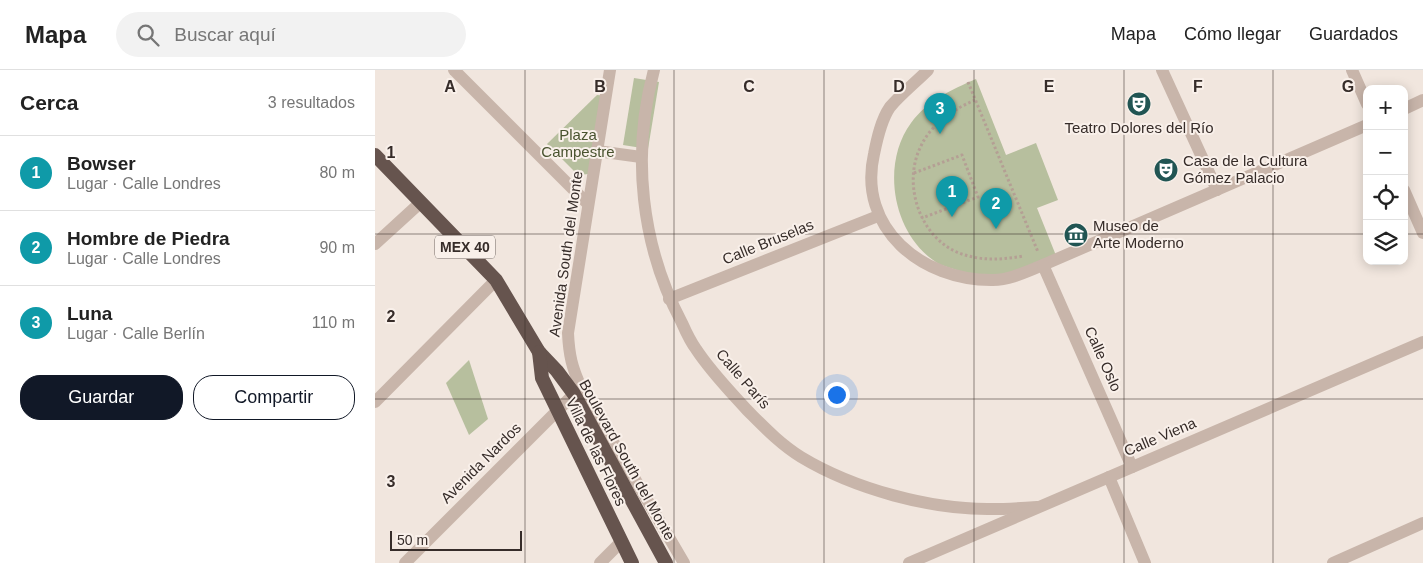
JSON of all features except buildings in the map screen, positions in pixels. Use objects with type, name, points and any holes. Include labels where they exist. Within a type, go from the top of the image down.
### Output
[{"type":"highway","name":"MEX 40","points":[[375,154],[420,203],[486,267],[496,280],[539,352]]},
{"type":"highway","name":"Boulevard South del Monte","points":[[539,352],[578,391],[666,563]]},
{"type":"highway","name":"Villa de las Flores","points":[[539,352],[542,378],[632,563]]},
{"type":"street","points":[[454,70],[589,204]]},
{"type":"street","name":"Avenida South del Monte","points":[[610,70],[568,333],[572,367],[578,391],[684,563]]},
{"type":"street","name":"Calle París","points":[[654,70],[649,90],[641,157],[644,201],[655,258],[669,299],[695,348],[725,387],[770,434],[800,456],[830,472],[873,489],[910,500],[990,510],[1037,507]]},
{"type":"street","points":[[928,70],[889,108],[879,132],[872,164],[872,194],[878,216],[898,244],[922,262],[948,274],[968,278],[994,280],[1018,275],[1043,262],[1363,127]]},
{"type":"street","points":[[1162,70],[1217,190]]},
{"type":"street","points":[[1352,70],[1363,95]]},
{"type":"street","points":[[1408,107],[1423,100]]},
{"type":"street","points":[[597,151],[641,157]]},
{"type":"street","points":[[1408,199],[1423,233]]},
{"type":"street","points":[[375,244],[420,203]]},
{"type":"street","name":"Calle Bruselas","points":[[669,299],[878,216]]},
{"type":"street","name":"Calle Oslo","points":[[1043,262],[1132,467]]},
{"type":"street","points":[[375,402],[496,280]]},
{"type":"street","name":"Calle Viena","points":[[909,563],[1423,342]]},
{"type":"street","name":"Avenida Nardos","points":[[405,563],[578,391]]},
{"type":"street","points":[[1109,477],[1145,563]]},
{"type":"street","points":[[1333,563],[1423,523]]},
{"type":"street","points":[[600,563],[621,542]]},
{"type":"path","points":[[968,82],[1043,262]]},
{"type":"path","points":[[975,100],[945,118],[921,144],[916,157],[914,193],[922,218],[944,244],[957,252],[969,256],[984,259],[1010,258],[1038,251]]},
{"type":"path","points":[[914,173],[962,155],[978,197],[922,218]]},
{"type":"green space","points":[[634,78],[659,82],[648,149],[623,145]]},
{"type":"green space","points":[[976,79],[1006,155],[1036,143],[1058,200],[1037,208],[1059,263],[1002,280],[986,278],[939,264],[923,252],[911,236],[902,219],[896,199],[894,179],[896,159],[901,140],[911,123],[932,102]]},
{"type":"green space","name":"Plaza Campestre","points":[[597,95],[608,96],[589,174],[578,175],[547,144]]},
{"type":"green space","points":[[469,360],[488,419],[469,435],[446,383]]},
{"type":"place","name":"Teatro Dolores del Río","points":[[1139,104]]},
{"type":"place","name":"Luna","points":[[940,134]]},
{"type":"place","name":"Casa de la Cultura Gómez Palacio","points":[[1166,170]]},
{"type":"place","name":"Bowser","points":[[952,217]]},
{"type":"place","name":"Hombre de Piedra","points":[[996,229]]},
{"type":"place","name":"Museo de Arte Moderno","points":[[1076,235]]}]
